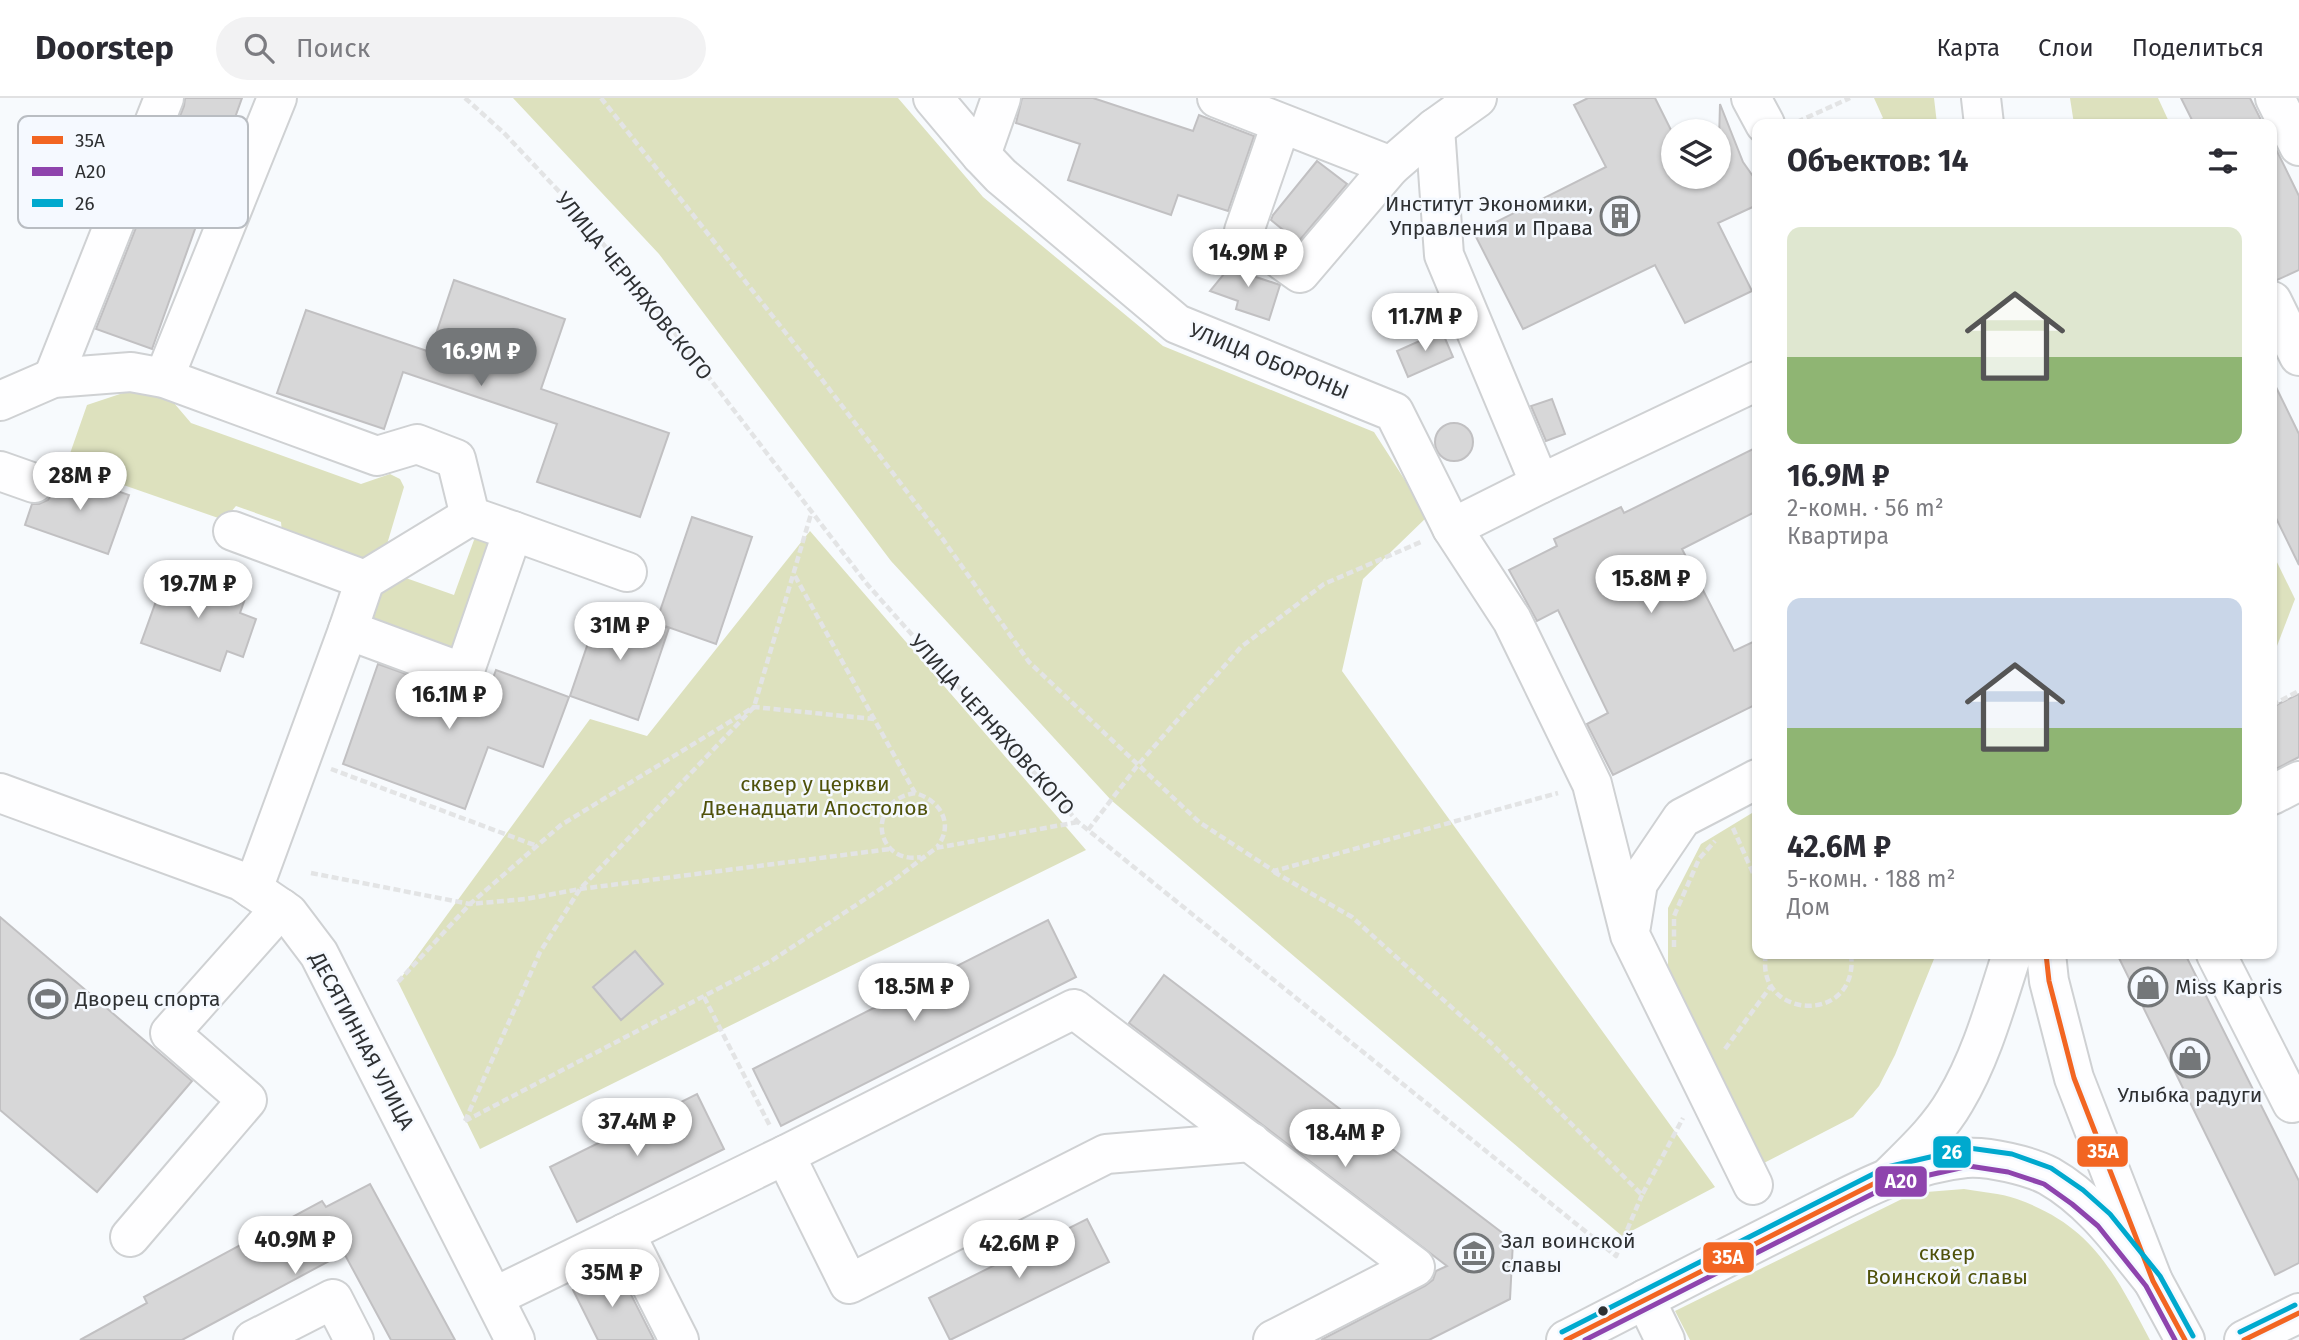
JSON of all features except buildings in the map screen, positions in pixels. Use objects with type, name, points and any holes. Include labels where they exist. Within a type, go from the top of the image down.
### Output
[{"type":"street","points":[[157,116],[164,98]]},
{"type":"street","points":[[248,170],[277,98]]},
{"type":"street","name":"УЛИЦА ОБОРОНЫ","points":[[933,98],[1001,176],[1177,324],[1394,412],[1452,528],[1512,620],[1592,784],[1630,935],[1711,1068],[1753,1185]]},
{"type":"street","points":[[981,155],[1001,98]]},
{"type":"street","points":[[1217,98],[1391,166]]},
{"type":"street","points":[[1281,124],[1258,242],[1300,273],[1391,166],[1435,128],[1478,98]]},
{"type":"street","points":[[1751,98],[1762,119]]},
{"type":"street","points":[[1981,98],[1983,119]]},
{"type":"street","points":[[2275,98],[2299,146]]},
{"type":"street","points":[[1435,128],[1444,254],[1539,484]]},
{"type":"street","points":[[52,378],[112,228]]},
{"type":"street","points":[[164,378],[225,228]]},
{"type":"street","points":[[2277,296],[2299,284]]},
{"type":"street","points":[[2277,310],[2299,356]]},
{"type":"street","points":[[0,401],[52,378],[131,372],[164,378],[377,456],[416,444],[456,459],[470,516]]},
{"type":"street","points":[[1452,528],[1752,383]]},
{"type":"street","points":[[470,516],[627,572]]},
{"type":"street","points":[[130,1237],[247,1100],[170,1033],[267,898],[301,758],[365,580],[470,516]]},
{"type":"street","points":[[233,531],[365,580]]},
{"type":"street","points":[[348,630],[464,673],[513,531]]},
{"type":"street","points":[[2277,792],[2299,781]]},
{"type":"street","points":[[1630,935],[1637,883],[1682,818],[1752,782]]},
{"type":"street","name":"ДЕСЯТИННАЯ УЛИЦА","points":[[0,793],[241,881],[288,913],[319,954],[515,1340]]},
{"type":"street","points":[[1891,1175],[1925,1140],[1955,1101],[1985,1035],[2010,959]]},
{"type":"street","points":[[2047,959],[2049,981],[2074,1078],[2153,1281],[2185,1340]]},
{"type":"street","points":[[2219,959],[2291,1103],[2299,1101]]},
{"type":"street","points":[[494,1297],[785,1155],[1074,1009],[1415,1267],[1273,1340]]},
{"type":"street","points":[[785,1155],[849,1284],[1106,1154],[1251,1142]]},
{"type":"street","points":[[1566,1340],[1891,1175],[1969,1157],[2010,1163],[2048,1176],[2104,1220],[2153,1281]]},
{"type":"street","points":[[625,1233],[679,1340]]},
{"type":"street","points":[[253,1340],[333,1299],[354,1340]]},
{"type":"street","points":[[1644,1299],[1665,1340]]},
{"type":"street","points":[[2244,1340],[2299,1312]]},
{"type":"path","name":"УЛИЦА ЧЕРНЯХОВСКОГО","points":[[466,98],[505,133],[569,202],[661,315],[867,584],[1078,822],[1616,1256],[1642,1195]]},
{"type":"path","points":[[601,98],[817,372],[942,538],[1029,662],[1199,822],[1352,917],[1490,1043],[1642,1195],[1711,1068],[1771,986]]},
{"type":"path","points":[[1803,119],[1850,98]]},
{"type":"path","points":[[811,513],[754,707],[580,889],[540,952],[465,1121],[781,955],[936,848],[1078,822]]},
{"type":"path","points":[[1088,830],[1138,765],[1241,647],[1324,584],[1452,528]]},
{"type":"path","points":[[794,575],[915,793]]},
{"type":"path","points":[[2277,702],[2299,691]]},
{"type":"path","points":[[398,982],[470,904],[561,825],[754,707],[874,719]]},
{"type":"path","points":[[301,758],[537,846]]},
{"type":"path","points":[[1274,871],[1592,784]]},
{"type":"path","points":[[311,873],[470,904],[526,899],[580,889],[890,849],[908,858],[918,858],[928,855],[942,840],[945,830],[942,810],[935,802],[915,793],[904,795],[886,808],[881,829],[890,849]]},
{"type":"path","points":[[1674,950],[1674,916],[1699,859],[1731,823],[1752,871]]},
{"type":"path","points":[[1766,959],[1766,972],[1771,986],[1792,1004],[1805,1007],[1819,1006],[1842,991],[1850,979],[1851,959]]},
{"type":"path","points":[[704,997],[785,1155]]},
{"type":"green space","points":[[513,98],[898,98],[983,197],[1163,346],[1374,432],[1428,516],[1363,579],[1342,671],[1715,1187],[1622,1236],[1111,800],[891,561],[659,254]]},
{"type":"green space","points":[[1874,98],[1934,98],[1936,119],[1881,119],[1883,118]]},
{"type":"green space","points":[[2070,98],[2158,98],[2168,119],[2073,119]]},
{"type":"green space","points":[[141,387],[168,396],[191,423],[361,484],[390,474],[400,479],[404,487],[385,551],[348,567],[283,543],[281,522],[236,506],[224,520],[66,465],[87,405]]},
{"type":"green space","name":"сквер у церкви Двенадцати Апостолов","points":[[810,531],[1086,850],[480,1149],[398,982],[590,719],[647,736]]},
{"type":"green space","points":[[483,534],[493,537],[454,652],[371,625],[379,587],[403,577],[454,595],[474,540]]},
{"type":"green space","points":[[2277,562],[2295,599],[2277,646]]},
{"type":"green space","points":[[1752,813],[1752,959],[1934,959],[1895,1055],[1879,1086],[1853,1117],[1758,1166],[1668,980],[1668,908],[1701,844]]},
{"type":"green space","name":"сквер Воинской славы","points":[[1964,1189],[2017,1199],[2065,1223],[2099,1255],[2113,1274],[2150,1340],[1690,1340],[1675,1311],[1914,1193]]},
{"type":"transit line","name":"35А","points":[[2047,959],[2049,981],[2074,1078],[2153,1281],[2185,1340]]},
{"type":"transit line","name":"26","points":[[1562,1332],[1887,1167],[1969,1148],[2012,1154],[2051,1168],[2083,1190],[2110,1214],[2160,1276],[2193,1336]]},
{"type":"transit line","name":"А20","points":[[1585,1340],[1894,1183],[1969,1166],[2008,1172],[2044,1184],[2072,1204],[2098,1226],[2146,1286],[2175,1340]]},
{"type":"transit line","name":"35А","points":[[1566,1340],[1891,1175]]},
{"type":"transit line","name":"26","points":[[2240,1332],[2295,1305]]},
{"type":"transit line","name":"35А","points":[[2244,1340],[2299,1313]]},
{"type":"place","name":"Институт Экономики, Управления и Права","points":[[1620,216]]},
{"type":"place","name":"Miss Kapris","points":[[2148,987]]},
{"type":"place","name":"Дворец спорта","points":[[48,999]]},
{"type":"place","name":"Улыбка радуги","points":[[2190,1058]]},
{"type":"place","name":"Зал воинской славы","points":[[1474,1253]]}]
